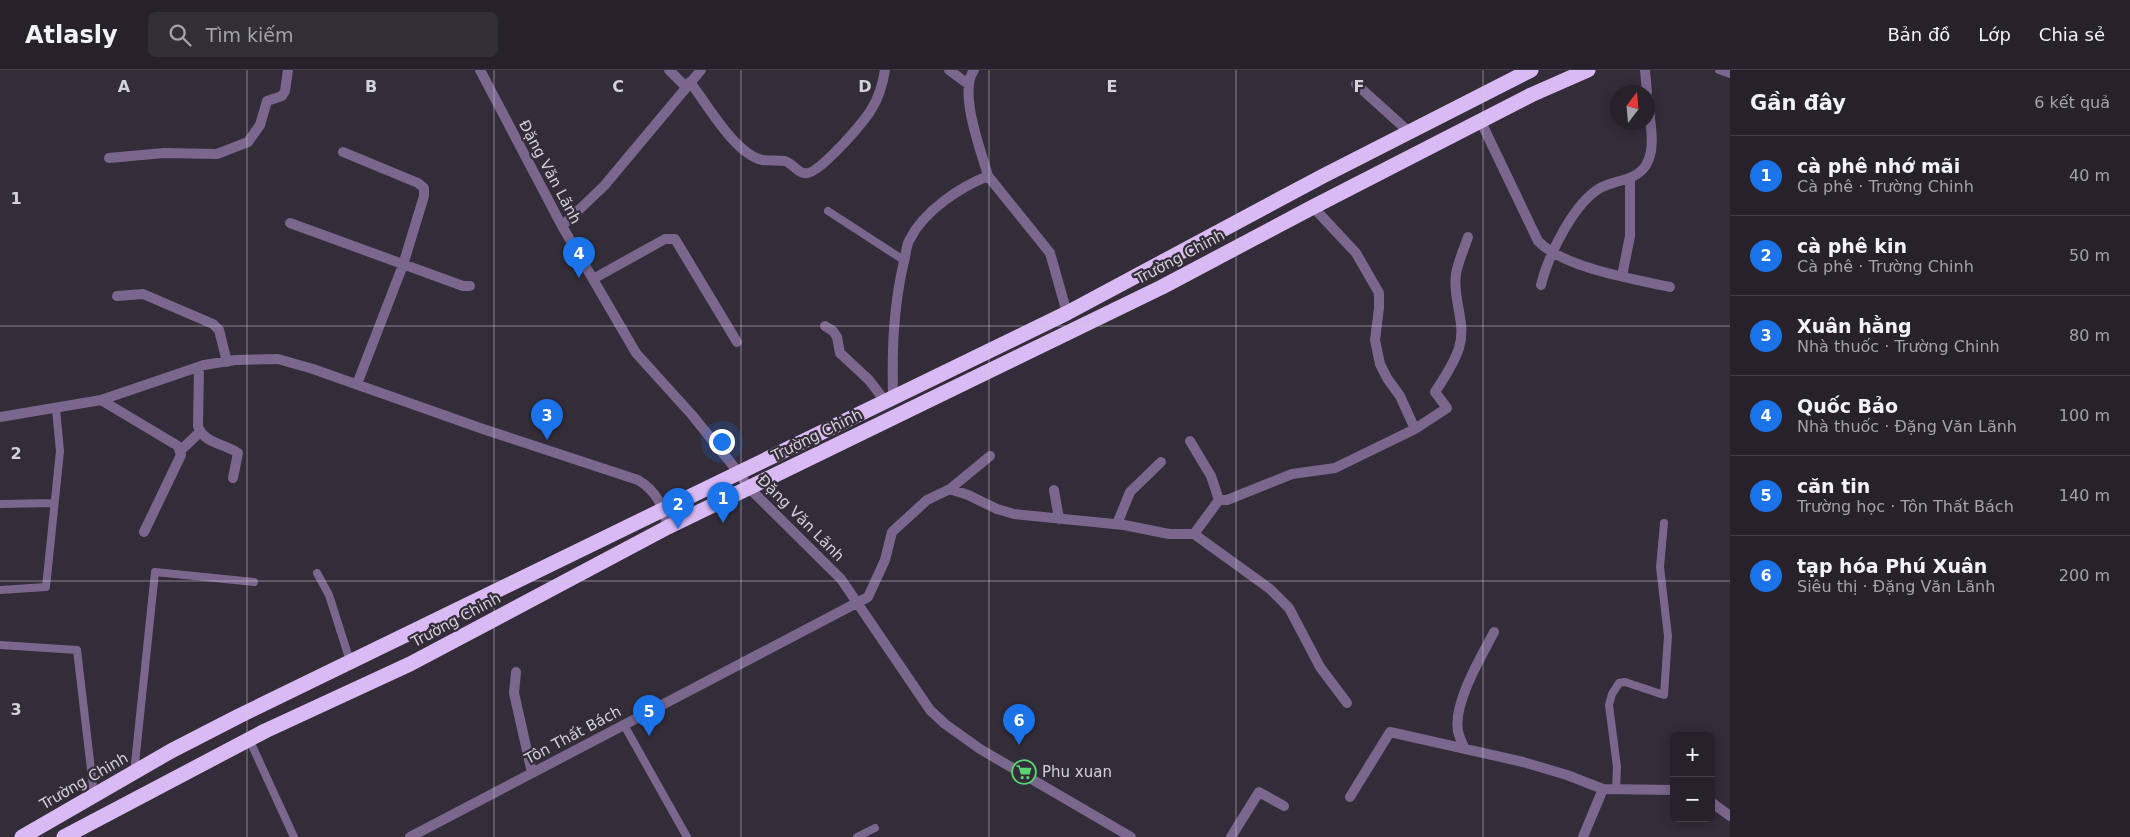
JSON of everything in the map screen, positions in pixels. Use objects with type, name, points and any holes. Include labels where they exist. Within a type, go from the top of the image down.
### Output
[{"type":"highway","name":"Trường Chinh","points":[[22,837],[239,716],[1067,313],[1408,131],[1531,70]]},
{"type":"highway","name":"Trường Chinh","points":[[64,837],[249,739],[410,664],[668,527],[1162,287],[1312,207],[1531,95],[1588,70]]},
{"type":"street","points":[[109,158],[164,153],[217,154],[248,142],[260,125],[267,101],[282,96],[285,91],[288,70]]},
{"type":"street","name":"Đặng Văn Lãnh","points":[[480,70],[562,226],[636,353],[692,415],[748,487],[841,579],[914,688],[945,724],[980,749],[1131,837]]},
{"type":"street","points":[[669,70],[688,84],[741,149],[762,160],[786,161],[803,174],[809,173],[836,151],[861,124],[877,102],[882,90],[885,70]]},
{"type":"street","points":[[562,226],[604,186],[701,70]]},
{"type":"street","points":[[949,70],[968,84]]},
{"type":"street","points":[[974,70],[969,76],[968,106],[988,176],[1050,253],[1067,313]]},
{"type":"street","points":[[1645,70],[1646,85]]},
{"type":"street","points":[[1356,84],[1408,131]]},
{"type":"street","points":[[1481,122],[1538,241],[1565,259],[1670,288]]},
{"type":"street","points":[[1541,285],[1570,219],[1599,189],[1630,179],[1642,170],[1651,153],[1650,130]]},
{"type":"street","points":[[343,152],[418,183],[424,188],[424,196],[403,266],[357,384]]},
{"type":"street","points":[[889,399],[891,339],[895,306],[909,240],[930,214],[968,184],[988,176]]},
{"type":"street","points":[[1622,276],[1630,236],[1630,179]]},
{"type":"street","points":[[1312,207],[1356,253],[1379,293],[1375,340],[1380,364],[1400,396],[1415,429]]},
{"type":"street","points":[[290,223],[403,266],[470,286]]},
{"type":"street","points":[[1219,500],[1227,500],[1292,474],[1335,468],[1415,429],[1447,408],[1435,392],[1451,367],[1460,346],[1462,316],[1456,297],[1456,274],[1468,237]]},
{"type":"street","points":[[593,279],[665,238],[676,239],[737,342]]},
{"type":"street","points":[[118,296],[143,294],[213,324],[219,330],[227,362]]},
{"type":"street","points":[[825,326],[834,331],[840,353],[889,399]]},
{"type":"street","points":[[0,417],[101,400],[199,367],[266,358],[357,384],[483,429],[638,480],[654,492],[664,509],[668,527]]},
{"type":"street","points":[[199,367],[198,426],[200,432],[207,439],[238,453],[238,461],[233,478]]},
{"type":"street","points":[[101,400],[178,446],[181,450]]},
{"type":"street","points":[[144,532],[181,455],[181,450],[200,432]]},
{"type":"street","points":[[1190,441],[1211,476],[1219,500]]},
{"type":"street","name":"Tôn Thất Bách","points":[[410,837],[868,597],[884,560],[892,532],[927,500],[950,489],[990,456]]},
{"type":"street","points":[[1117,524],[1130,492],[1161,462]]},
{"type":"street","points":[[950,489],[968,495],[997,509],[1035,518],[1117,524],[1169,534],[1194,534],[1270,590],[1289,608],[1320,667],[1347,703]]},
{"type":"street","points":[[1054,490],[1059,519]]},
{"type":"street","points":[[1194,534],[1219,500]]},
{"type":"street","points":[[1464,749],[1457,730],[1462,703],[1469,683],[1494,632]]},
{"type":"street","points":[[516,672],[514,693],[532,773]]},
{"type":"street","points":[[1350,797],[1390,732],[1523,762],[1567,775],[1603,789],[1670,790]]},
{"type":"street","points":[[1583,837],[1603,789]]},
{"type":"street","points":[[1231,837],[1259,792],[1284,806]]},
{"type":"street","points":[[1715,805],[1730,816]]},
{"type":"lane","points":[[1719,70],[1730,74]]},
{"type":"lane","points":[[828,211],[904,261]]},
{"type":"lane","points":[[0,590],[46,587],[53,503],[60,451],[56,409]]},
{"type":"lane","points":[[0,504],[53,503]]},
{"type":"lane","points":[[1616,789],[1617,766],[1609,705],[1612,694],[1619,683],[1625,682],[1664,695],[1668,636],[1660,567],[1664,523]]},
{"type":"lane","points":[[134,773],[155,572],[254,582]]},
{"type":"lane","points":[[318,572],[329,595],[350,661]]},
{"type":"lane","points":[[0,645],[77,650],[94,796]]},
{"type":"lane","points":[[624,725],[687,837]]},
{"type":"lane","points":[[249,739],[294,837]]},
{"type":"lane","points":[[857,837],[875,828]]},
{"type":"place","name":"Quốc Bảo","points":[[579,278]]},
{"type":"place","name":"Xuân hằng","points":[[547,440]]},
{"type":"place","name":"cà phê nhớ mãi","points":[[723,523]]},
{"type":"place","name":"cà phê kin","points":[[678,529]]},
{"type":"place","name":"căn tin","points":[[649,736]]},
{"type":"place","name":"tạp hóa Phú Xuân","points":[[1019,745]]},
{"type":"place","name":"Phu xuan","points":[[1024,772]]}]
